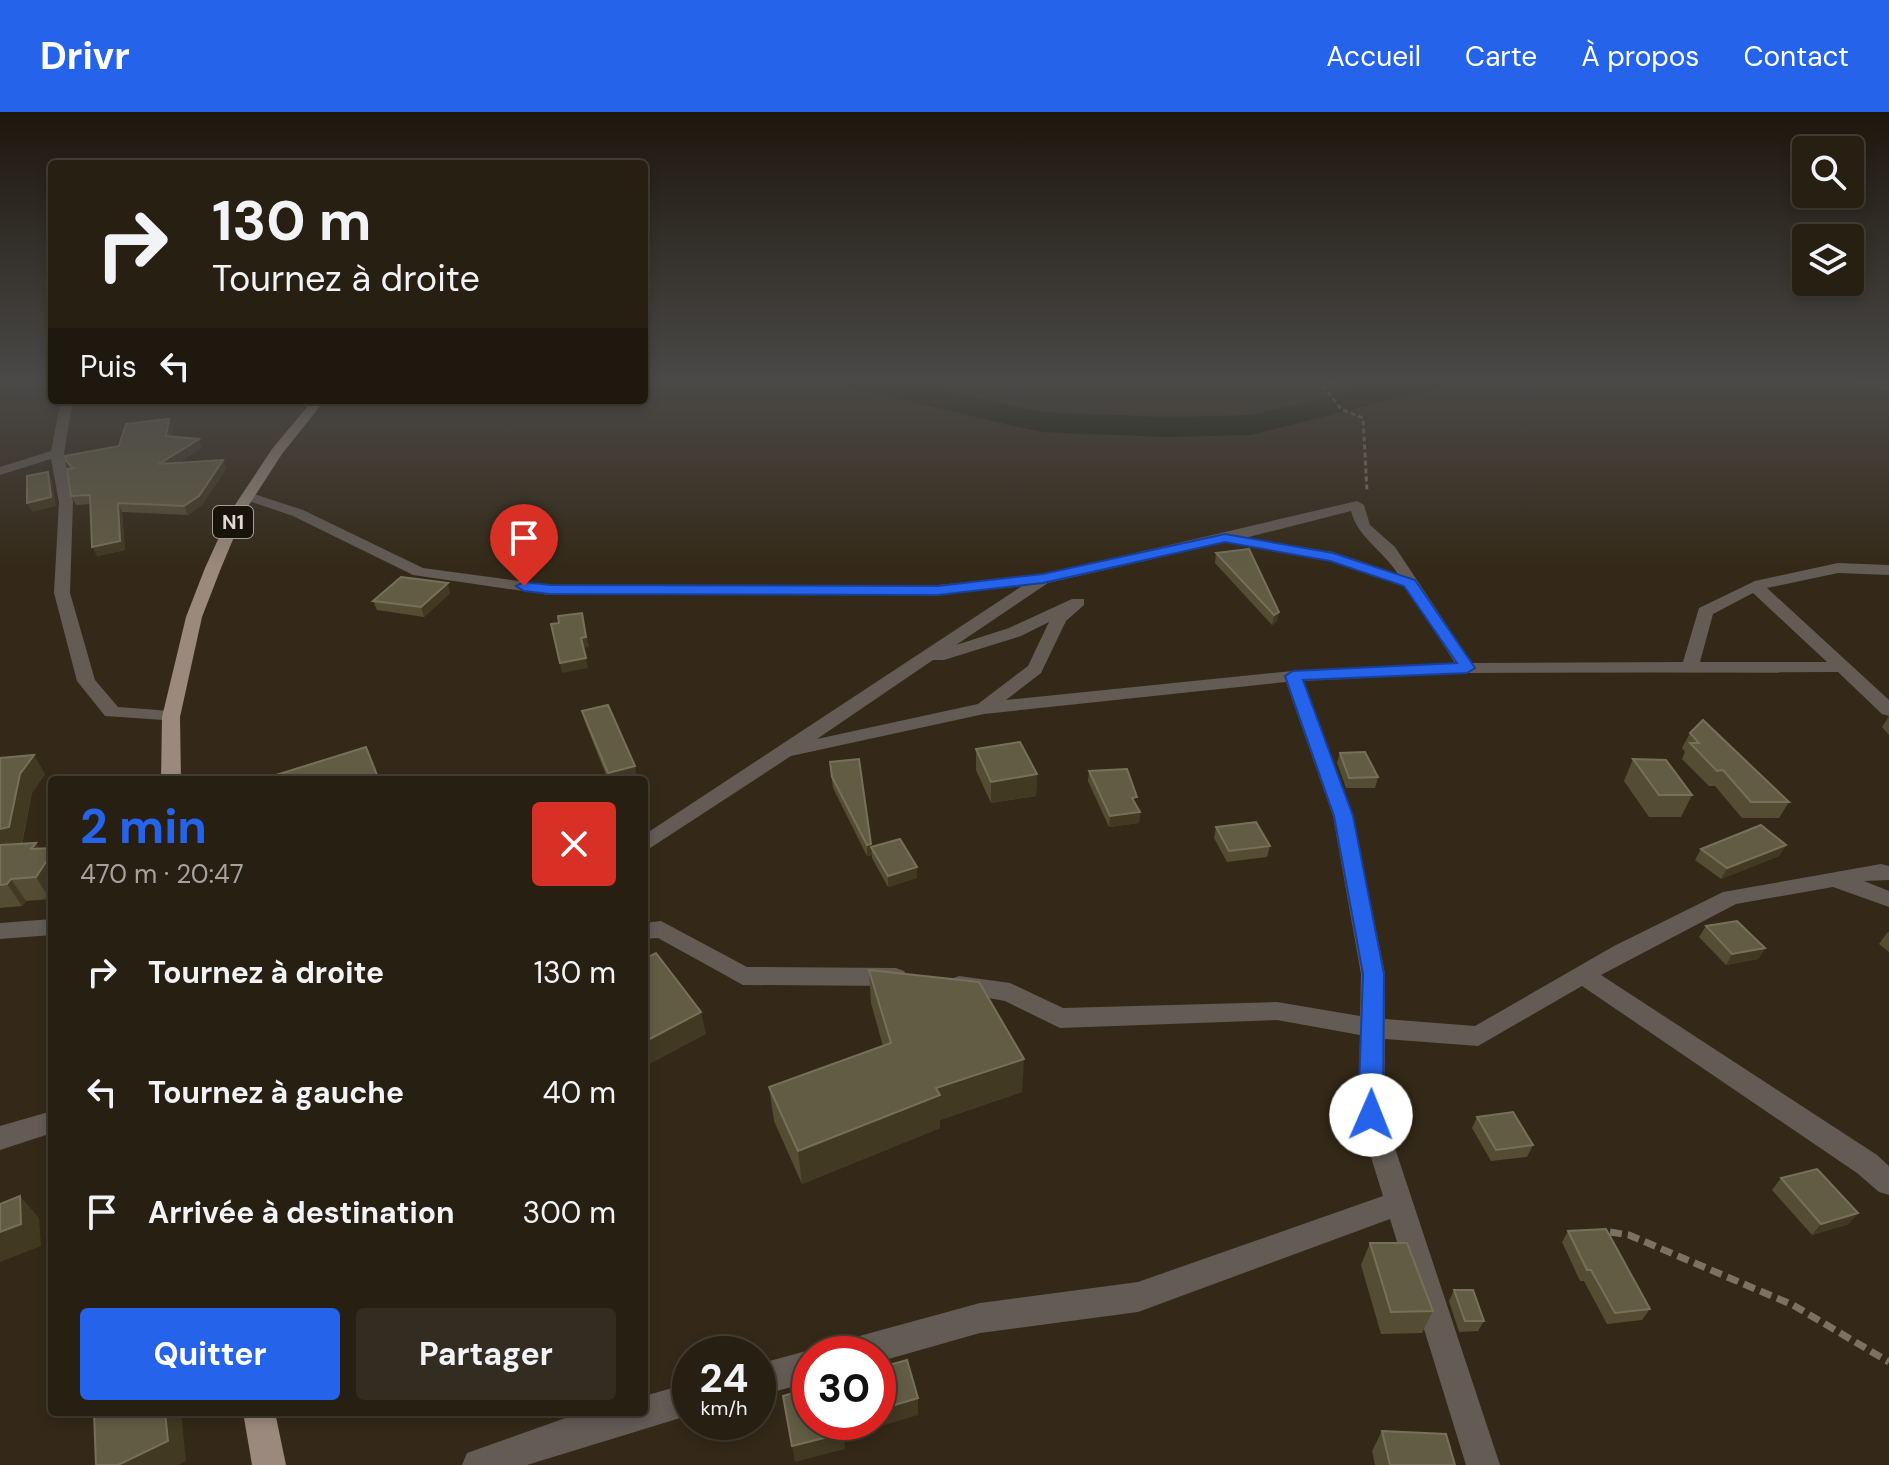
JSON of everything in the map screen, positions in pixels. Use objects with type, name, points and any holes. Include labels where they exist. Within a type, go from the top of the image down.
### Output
[{"type":"main road","name":"N1","points":[[171,776],[171,717],[194,617],[238,511],[285,442]]},
{"type":"main road","points":[[260,1416],[269,1465]]},
{"type":"street","points":[[59,442],[57,453],[66,502],[62,593],[86,681],[112,712],[171,717]]},
{"type":"street","points":[[0,471],[57,453]]},
{"type":"street","points":[[248,496],[298,513],[419,572],[550,590],[938,590],[1043,579],[1357,505],[1363,527],[1390,550],[1467,668]]},
{"type":"street","points":[[1225,538],[1333,557],[1410,583]]},
{"type":"street","points":[[1690,667],[1705,611],[1755,586],[1838,568],[1889,570]]},
{"type":"street","points":[[648,842],[1043,579]]},
{"type":"street","points":[[1755,586],[1889,710]]},
{"type":"street","points":[[914,663],[1015,632],[1078,602],[1059,619],[1035,669],[984,708]]},
{"type":"street","points":[[782,752],[984,708],[1293,676],[1467,668],[1845,667]]},
{"type":"street","points":[[1293,676],[1343,816],[1373,974],[1371,1115],[1483,1465]]},
{"type":"street","points":[[648,931],[661,929],[743,976],[887,976],[1010,992],[1060,1018],[1277,1011],[1372,1028],[1478,1036],[1583,975],[1731,897],[1886,871]]},
{"type":"street","points":[[1834,879],[1889,899]]},
{"type":"street","points":[[0,931],[48,927]]},
{"type":"street","points":[[1583,975],[1867,1164],[1889,1183]]},
{"type":"street","points":[[0,1138],[48,1123]]},
{"type":"street","points":[[896,1342],[980,1318],[1138,1297],[1399,1203]]},
{"type":"street","points":[[648,1411],[672,1404]]},
{"type":"street","points":[[479,1465],[630,1416]]},
{"type":"path","points":[[1357,505],[1369,488],[1365,442]]},
{"type":"path","points":[[1610,1232],[1629,1235],[1793,1305],[1889,1362]]},
{"type":"building","points":[[120,442],[194,442],[159,464],[223,460],[199,496],[184,506],[118,503],[120,541],[92,547],[90,495],[71,496],[67,469],[74,468],[65,456],[119,446]]},
{"type":"building","points":[[48,472],[51,497],[27,503],[27,476]]},
{"type":"building","points":[[1249,549],[1279,612],[1274,615],[1216,553]]},
{"type":"building","points":[[401,577],[448,583],[421,607],[373,601]]},
{"type":"building","points":[[582,613],[586,637],[581,638],[586,658],[560,663],[551,624],[559,623],[558,616]]},
{"type":"building","points":[[608,705],[635,766],[608,773],[582,711]]},
{"type":"building","points":[[1703,720],[1789,802],[1751,802],[1723,770],[1717,771],[1690,743],[1699,743],[1690,733]]},
{"type":"building","points":[[1020,742],[1037,774],[991,782],[976,749]]},
{"type":"building","points":[[366,747],[377,776],[273,776]]},
{"type":"building","points":[[1365,752],[1378,777],[1349,778],[1340,753]]},
{"type":"building","points":[[34,755],[20,774],[9,827],[0,829],[0,758]]},
{"type":"building","points":[[859,759],[871,844],[867,845],[832,777],[830,762]]},
{"type":"building","points":[[1633,759],[1666,760],[1692,795],[1659,795]]},
{"type":"building","points":[[1127,769],[1137,797],[1132,798],[1140,812],[1110,816],[1089,771]]},
{"type":"building","points":[[1256,822],[1270,846],[1229,851],[1216,827]]},
{"type":"building","points":[[1761,825],[1786,845],[1727,868],[1701,849]]},
{"type":"building","points":[[900,839],[917,867],[888,876],[871,847]]},
{"type":"building","points":[[36,843],[31,849],[48,848],[48,859],[36,877],[11,879],[7,884],[0,885],[0,845]]},
{"type":"building","points":[[1737,921],[1765,948],[1732,954],[1706,926]]},
{"type":"building","points":[[656,953],[701,1012],[648,1040],[648,957]]},
{"type":"building","points":[[869,970],[979,982],[1024,1059],[936,1088],[940,1095],[798,1151],[769,1087],[891,1043]]},
{"type":"building","points":[[1513,1112],[1533,1145],[1496,1150],[1477,1117]]},
{"type":"building","points":[[1817,1169],[1858,1213],[1821,1224],[1781,1178]]},
{"type":"building","points":[[20,1196],[21,1224],[0,1232],[0,1204]]},
{"type":"building","points":[[1606,1229],[1650,1309],[1615,1313],[1591,1270],[1587,1270],[1568,1231]]},
{"type":"building","points":[[1370,1243],[1407,1243],[1433,1311],[1391,1312]]},
{"type":"building","points":[[1454,1290],[1473,1290],[1484,1321],[1465,1321]]},
{"type":"building","points":[[907,1360],[918,1398],[896,1405],[896,1363]]},
{"type":"building","points":[[792,1393],[792,1440],[816,1440],[792,1446],[783,1396]]},
{"type":"building","points":[[94,1416],[165,1416],[168,1441],[118,1465],[96,1465]]},
{"type":"building","points":[[1382,1431],[1446,1434],[1455,1465],[1390,1465]]},
{"type":"route","points":[[524,586],[550,590],[938,590],[1043,579],[1225,538],[1333,557],[1410,583],[1467,668],[1293,676],[1343,816],[1373,974],[1371,1115]]}]
